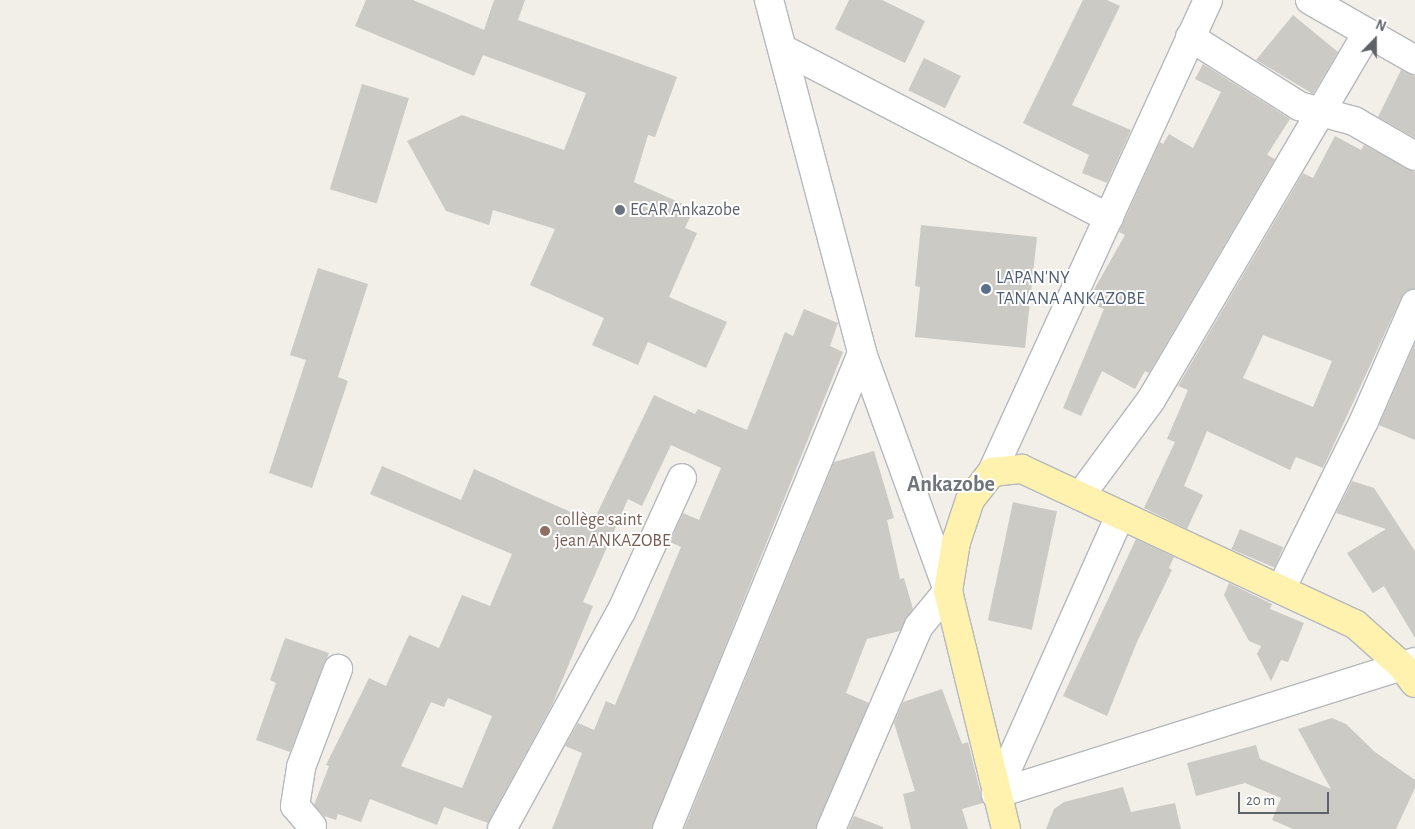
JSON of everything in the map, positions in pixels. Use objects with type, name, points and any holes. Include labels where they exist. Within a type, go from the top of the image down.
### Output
[{"type":"main road","points":[[1006,829],[948,591],[956,542],[970,500],[992,472],[1022,469],[1281,589],[1355,624],[1411,670]]},
{"type":"street","points":[[769,0],[862,353],[948,591],[919,626],[831,829]]},
{"type":"street","points":[[992,472],[1208,0]]},
{"type":"street","points":[[1310,0],[1415,60]]},
{"type":"street","points":[[1080,496],[1152,400],[1367,33]]},
{"type":"street","points":[[1190,37],[1300,106],[1354,121],[1415,156]]},
{"type":"street","points":[[782,50],[1109,218]]},
{"type":"street","points":[[1281,589],[1364,421],[1415,304]]},
{"type":"street","points":[[667,829],[862,353]]},
{"type":"street","points":[[502,829],[621,612],[682,478]]},
{"type":"street","points":[[996,794],[1120,515]]},
{"type":"street","points":[[314,828],[295,806],[301,767],[338,669]]},
{"type":"street","points":[[996,794],[1411,670]]},
{"type":"building","points":[[366,0],[413,0],[484,30],[494,0],[525,0],[518,20],[677,77],[655,137],[648,135],[634,182],[694,209],[685,228],[697,233],[669,297],[727,322],[706,368],[648,342],[638,365],[592,345],[604,318],[530,285],[555,229],[493,210],[489,225],[446,211],[407,141],[462,115],[564,150],[586,93],[483,55],[474,76],[355,26]]},
{"type":"building","points":[[849,0],[882,0],[925,21],[905,63],[835,29]]},
{"type":"building","points":[[1083,0],[1107,0],[1120,6],[1072,105],[1131,130],[1107,183],[1082,173],[1089,155],[1023,123]]},
{"type":"building","points":[[1293,15],[1338,52],[1313,94],[1256,60]]},
{"type":"building","points":[[924,58],[961,76],[945,108],[908,90]]},
{"type":"building","points":[[1203,64],[1290,119],[1267,155],[1275,159],[1149,373],[1145,371],[1135,389],[1102,371],[1081,416],[1063,408],[1104,309],[1087,302],[1125,235],[1119,232],[1160,142],[1163,144],[1169,134],[1193,148],[1221,92],[1195,79]]},
{"type":"building","points":[[1401,70],[1415,76],[1415,138],[1378,117]]},
{"type":"building","points":[[362,84],[409,98],[377,204],[330,189]]},
{"type":"building","points":[[1335,136],[1361,150],[1364,145],[1415,172],[1415,289],[1406,291],[1401,298],[1323,468],[1296,457],[1290,470],[1207,431],[1184,486],[1203,495],[1187,529],[1144,508],[1175,442],[1167,439],[1188,390],[1178,386],[1303,173],[1313,178]],"holes":[[[1263,335],[1332,361],[1313,407],[1243,378]]]},
{"type":"building","name":"LAPAN'NY TANANA ANKAZOBE","points":[[921,225],[1037,237],[1025,348],[915,337],[920,287],[915,286]]},
{"type":"building","points":[[318,268],[368,284],[338,377],[348,381],[312,488],[269,473],[306,360],[290,355]]},
{"type":"building","points":[[804,309],[838,323],[830,346],[843,352],[652,829],[552,829],[582,753],[565,746],[578,723],[594,730],[606,701],[615,705],[681,547],[670,542],[674,533],[683,513],[699,520],[721,468],[671,445],[642,506],[628,499],[583,602],[593,606],[552,705],[488,823],[444,807],[437,825],[370,799],[361,822],[338,814],[336,820],[324,816],[314,805],[329,766],[326,765],[369,678],[386,686],[409,635],[439,648],[462,595],[490,606],[512,554],[370,494],[382,466],[461,500],[474,469],[593,522],[654,395],[695,414],[698,409],[747,430],[785,332],[793,336]],"holes":[[[448,698],[492,716],[462,788],[401,766],[431,702],[444,707]]]},
{"type":"building","points":[[1415,343],[1415,440],[1379,425]]},
{"type":"building","points":[[874,451],[894,518],[887,520],[900,579],[904,578],[913,609],[900,631],[867,639],[846,693],[869,703],[816,829],[684,829],[834,462]]},
{"type":"building","points":[[1352,481],[1374,488],[1415,551],[1415,638],[1384,586],[1373,593],[1347,553],[1386,529],[1336,513]]},
{"type":"building","points":[[1013,502],[1057,511],[1032,630],[988,620]]},
{"type":"building","points":[[1240,529],[1283,547],[1275,568],[1231,549]]},
{"type":"building","points":[[1136,539],[1174,557],[1169,568],[1172,570],[1137,642],[1107,716],[1063,696]]},
{"type":"building","points":[[1229,583],[1272,604],[1270,609],[1304,623],[1288,662],[1281,660],[1271,681],[1257,654],[1261,646],[1249,641],[1224,595]]},
{"type":"building","points":[[285,638],[329,653],[290,752],[256,740],[276,683],[270,680]]},
{"type":"building","points":[[942,689],[962,744],[968,742],[983,803],[962,809],[968,829],[911,829],[903,794],[915,791],[894,723],[903,702]]},
{"type":"building","points":[[1332,718],[1346,724],[1375,752],[1415,780],[1415,788],[1396,829],[1293,829],[1272,820],[1281,798],[1245,783],[1196,796],[1187,763],[1256,745],[1260,759],[1331,789],[1298,729]]},
{"type":"building","points":[[1123,787],[1131,812],[1175,803],[1181,829],[1046,829],[1054,809],[1064,802]]},
{"type":"building","points":[[854,816],[883,827],[883,829],[848,829]]},
{"type":"place","name":"ECAR Ankazobe","points":[[620,210]]},
{"type":"place","name":"LAPAN'NY TANANA ANKAZOBE","points":[[986,289]]},
{"type":"place","name":"collège saint jean ANKAZOBE","points":[[545,531]]},
{"type":"district","name":"Ankazobe","points":[[951,485]]}]
